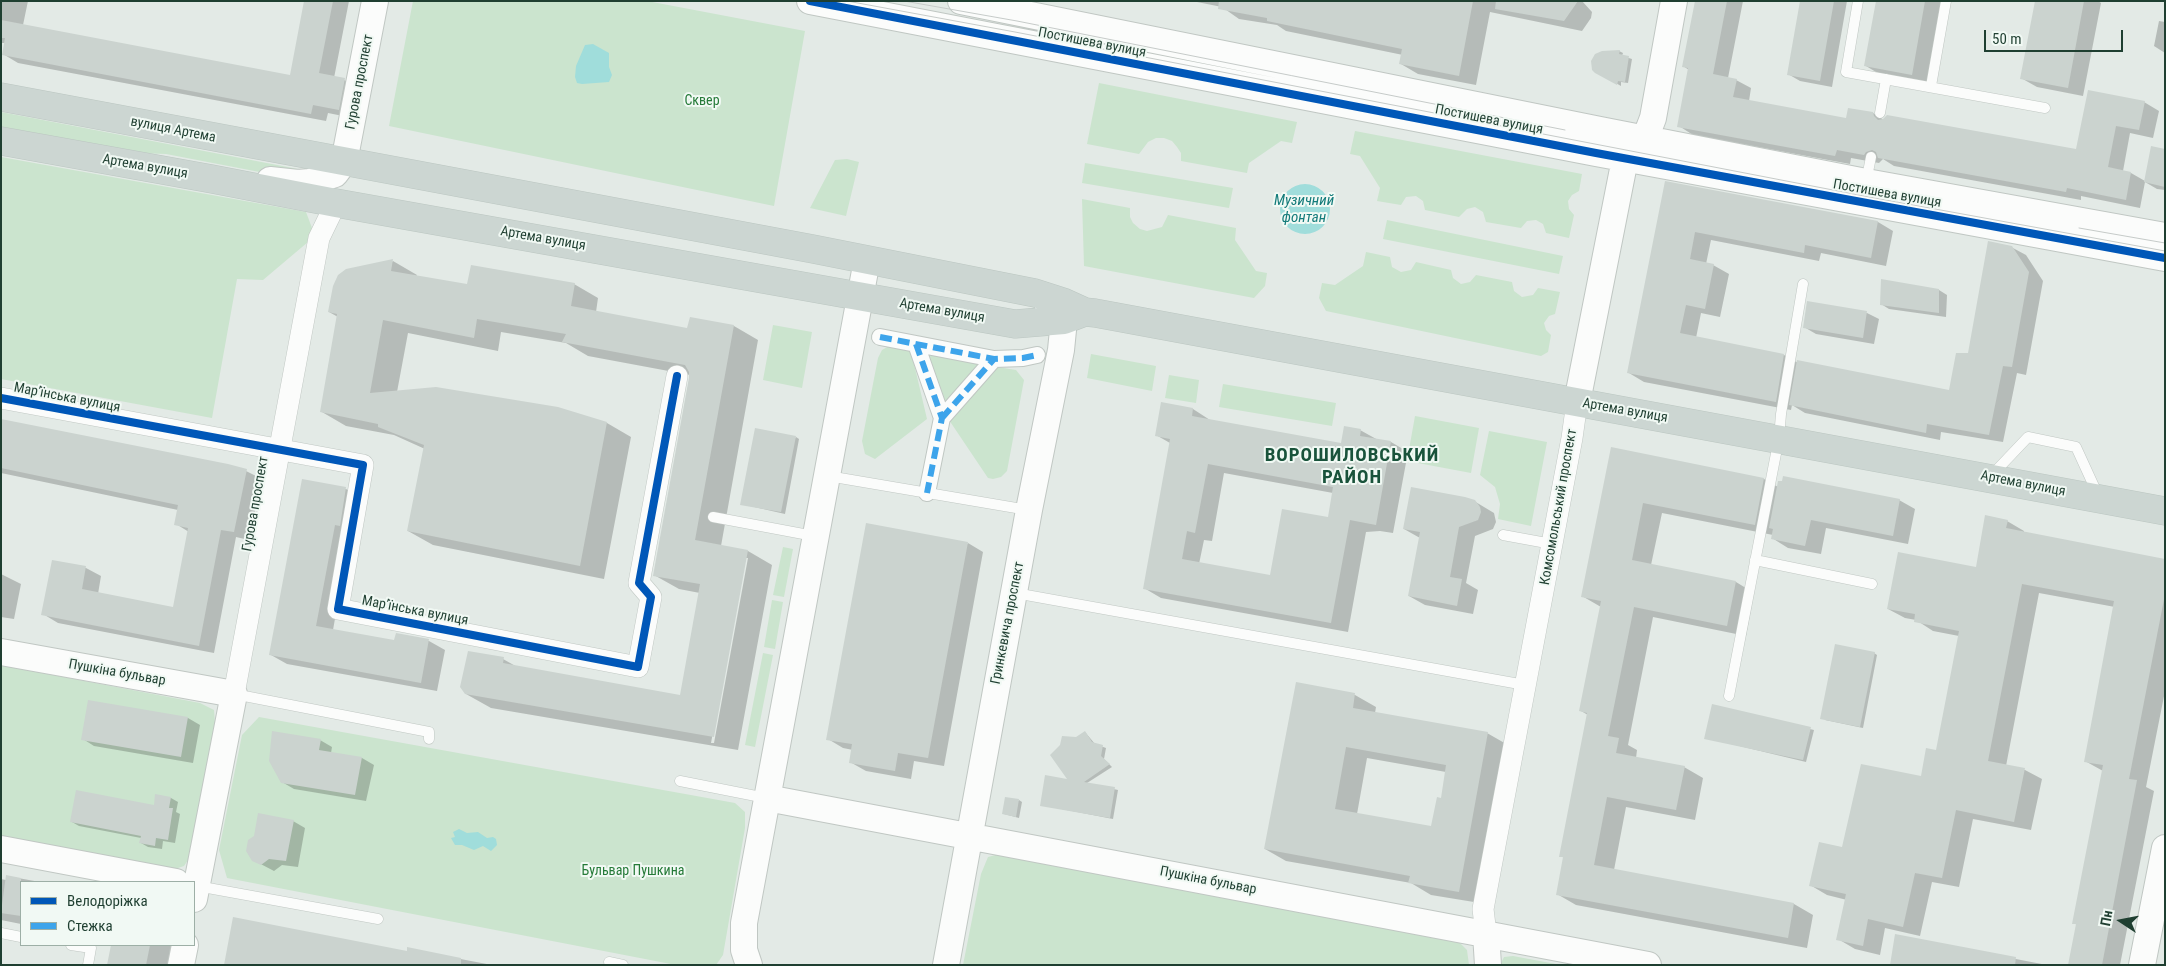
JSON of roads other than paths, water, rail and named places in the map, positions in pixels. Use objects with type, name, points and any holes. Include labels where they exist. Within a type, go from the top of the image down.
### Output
[{"type":"main road","name":"вулиця Артема","points":[[1,97],[344,162]]},
{"type":"main road","name":"Артема вулиця","points":[[1,141],[242,184],[336,203],[1015,324],[1074,316],[1779,438],[2165,511]]},
{"type":"main road","name":"Артема вулиця","points":[[344,162],[553,200],[1035,293],[1063,302],[1074,316]]},
{"type":"main road","points":[[543,239],[566,237],[574,231],[577,216],[572,208],[553,200]]},
{"type":"street","name":"Гурова проспект","points":[[344,162],[375,1]]},
{"type":"street","name":"Постишева вулиця","points":[[810,1],[1625,159],[2165,236]]},
{"type":"street","name":"Постишева вулиця","points":[[961,1],[1019,7],[1645,139],[1865,192],[2165,258]]},
{"type":"street","points":[[1625,159],[1629,150],[1645,139],[1653,118],[1674,1]]},
{"type":"street","points":[[1013,40],[1019,7]]},
{"type":"street","name":"Комсомольський проспект","points":[[1488,965],[1483,909],[1577,402],[1625,159]]},
{"type":"street","points":[[242,184],[258,180],[277,179],[298,183],[310,182],[335,174],[344,162]]},
{"type":"street","name":"Гурова проспект","points":[[192,881],[234,694],[278,449],[319,238],[336,203]]},
{"type":"street","points":[[749,965],[744,950],[744,923],[867,260]]},
{"type":"street","name":"Гринкевича проспект","points":[[946,965],[1029,510],[1061,350],[1074,316]]},
{"type":"street","points":[[880,337],[994,359],[1037,355]]},
{"type":"street","points":[[916,344],[942,418]]},
{"type":"street","points":[[927,493],[942,418],[994,359]]},
{"type":"street","name":"Мар’їнська вулиця","points":[[1,398],[363,465],[338,609],[638,667],[651,597],[639,583],[677,376]]},
{"type":"street","name":"Пушкіна бульвар","points":[[1,652],[234,694]]},
{"type":"street","name":"Пушкіна бульвар","points":[[767,798],[1648,965]]},
{"type":"street","points":[[2142,965],[2156,925],[2165,848]]},
{"type":"street","points":[[1,849],[156,881]]},
{"type":"street","points":[[181,965],[185,946]]},
{"type":"lane","points":[[1858,1],[1846,72],[2045,108]]},
{"type":"lane","points":[[1930,86],[1946,1]]},
{"type":"lane","points":[[1880,113],[1886,79]]},
{"type":"lane","points":[[1865,192],[1871,156]]},
{"type":"lane","points":[[1729,696],[1779,438],[1781,414],[1802,284]]},
{"type":"lane","points":[[1989,478],[2028,437],[2076,447],[2100,498]]},
{"type":"lane","points":[[827,476],[1029,510]]},
{"type":"lane","points":[[713,517],[815,537]]},
{"type":"lane","points":[[1503,535],[1552,544]]},
{"type":"lane","points":[[1755,560],[1872,584]]},
{"type":"lane","points":[[1014,593],[1526,685]]},
{"type":"lane","points":[[234,694],[429,732],[429,739]]},
{"type":"lane","points":[[680,781],[767,798]]},
{"type":"lane","points":[[195,889],[378,919]]},
{"type":"lane","points":[[1,933],[20,937]]},
{"type":"lane","points":[[78,946],[91,948],[88,965]]},
{"type":"lane","points":[[609,962],[623,965]]},
{"type":"water","points":[[593,44],[609,53],[609,67],[612,75],[609,82],[577,83],[575,77],[576,66],[585,45]]},
{"type":"water","name":"Музичний фонтан","points":[[1310,184],[1323,191],[1329,199],[1329,219],[1323,227],[1315,233],[1300,234],[1287,227],[1281,219],[1280,204],[1287,191],[1295,185]]},
{"type":"water","points":[[459,829],[467,833],[478,832],[487,838],[493,837],[496,839],[497,845],[491,851],[483,846],[474,850],[462,845],[455,845],[451,838],[455,837],[453,832]]},
{"type":"tram line","points":[[847,1],[1864,196],[2165,251]]},
{"type":"tram line","points":[[904,1],[1017,21],[1565,130]]},
{"type":"tram line","points":[[2079,228],[2165,243]]},
{"type":"district","name":"ВОРОШИЛОВСЬКИЙ РАЙОН","points":[[1352,467]]},
{"type":"park label","name":"Сквер","points":[[702,101]]},
{"type":"park label","name":"Бульвар Пушкина","points":[[633,871]]}]
